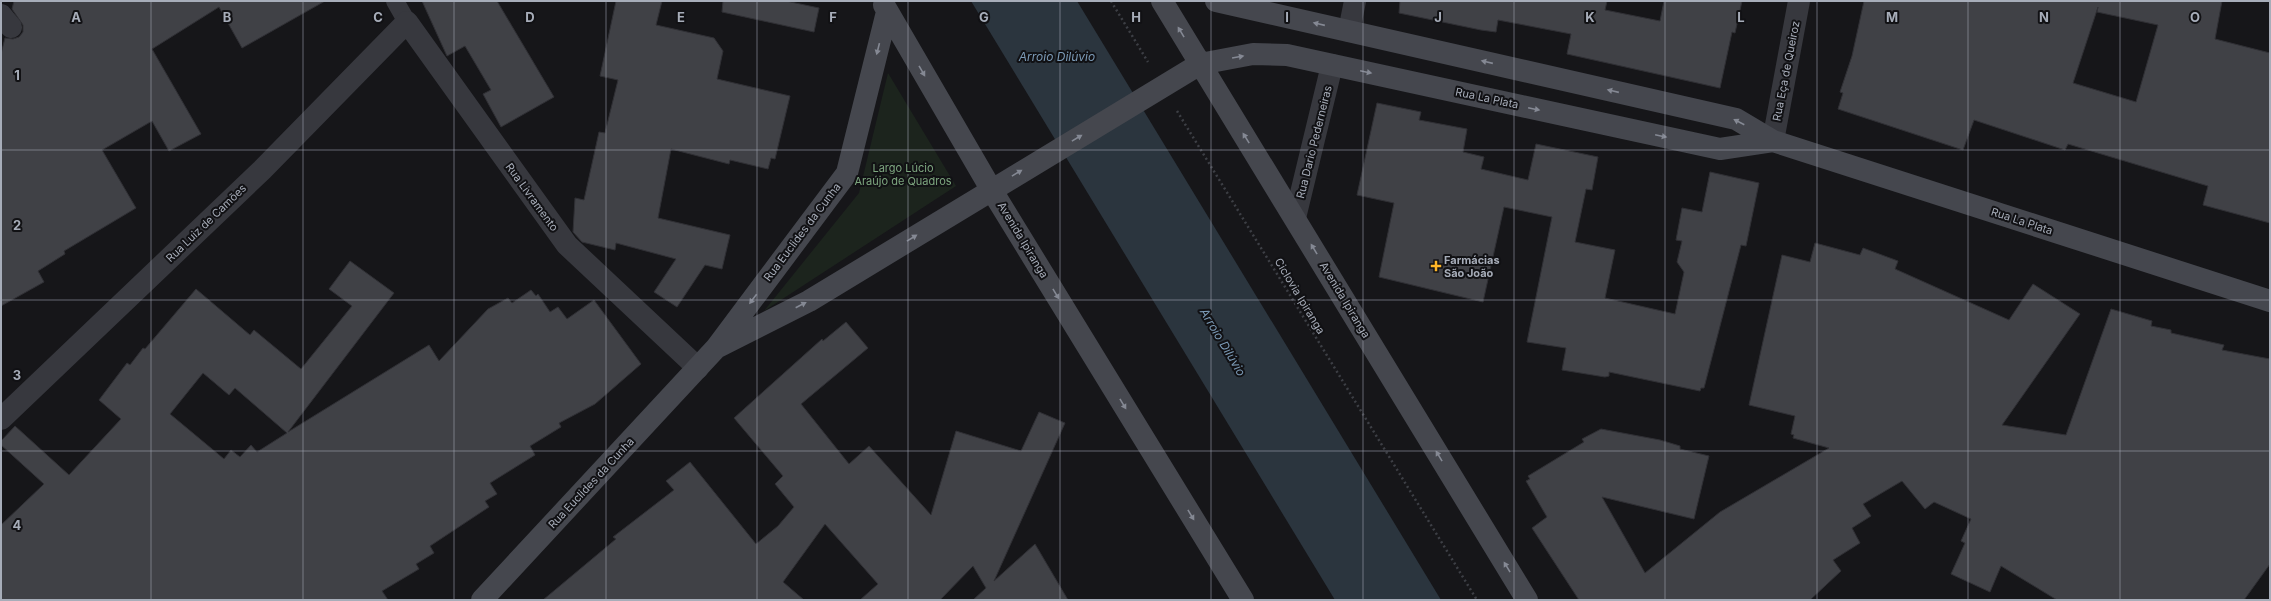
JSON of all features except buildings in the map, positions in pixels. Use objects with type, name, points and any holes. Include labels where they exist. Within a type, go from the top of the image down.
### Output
[{"type":"street","name":"Avenida Ipiranga","points":[[1162,1],[1527,600]]},
{"type":"street","name":"Rua La Plata","points":[[1216,1],[1245,3],[1349,31],[1736,120],[1773,141],[2270,301]]},
{"type":"street","points":[[1349,31],[1355,1]]},
{"type":"street","name":"Rua Eça de Queiroz","points":[[1773,141],[1799,1]]},
{"type":"street","name":"Avenida Ipiranga","points":[[884,6],[991,189],[1243,600]]},
{"type":"street","name":"Rua Euclides da Cunha","points":[[482,600],[716,348],[847,173],[884,6]]},
{"type":"street","name":"Rua Livramento","points":[[407,22],[568,246],[698,368]]},
{"type":"street","name":"Rua Luiz de Camões","points":[[1,420],[262,170],[407,22]]},
{"type":"street","name":"Rua La Plata","points":[[1043,158],[1200,64],[1253,54],[1287,55],[1720,149],[1773,141]]},
{"type":"street","name":"Rua Dario Pederneiras","points":[[1295,218],[1332,65]]},
{"type":"street","name":"Rua Euclides da Cunha","points":[[716,348],[809,301],[1043,158]]},
{"type":"lane","name":"Rua Livramento","points":[[395,1],[407,22]]},
{"type":"path","name":"Ciclovia Ipiranga","points":[[1111,1],[1154,91],[1477,600]]},
{"type":"green space","name":"Largo Lúcio Araújo de Quadros","points":[[888,73],[956,186],[764,311],[859,193]]},
{"type":"water","name":"Arroio Dilúvio","points":[[971,1],[1077,1],[1441,600],[1335,600]]},
{"type":"place","name":"Farmácias São João","points":[[1436,266]]}]
